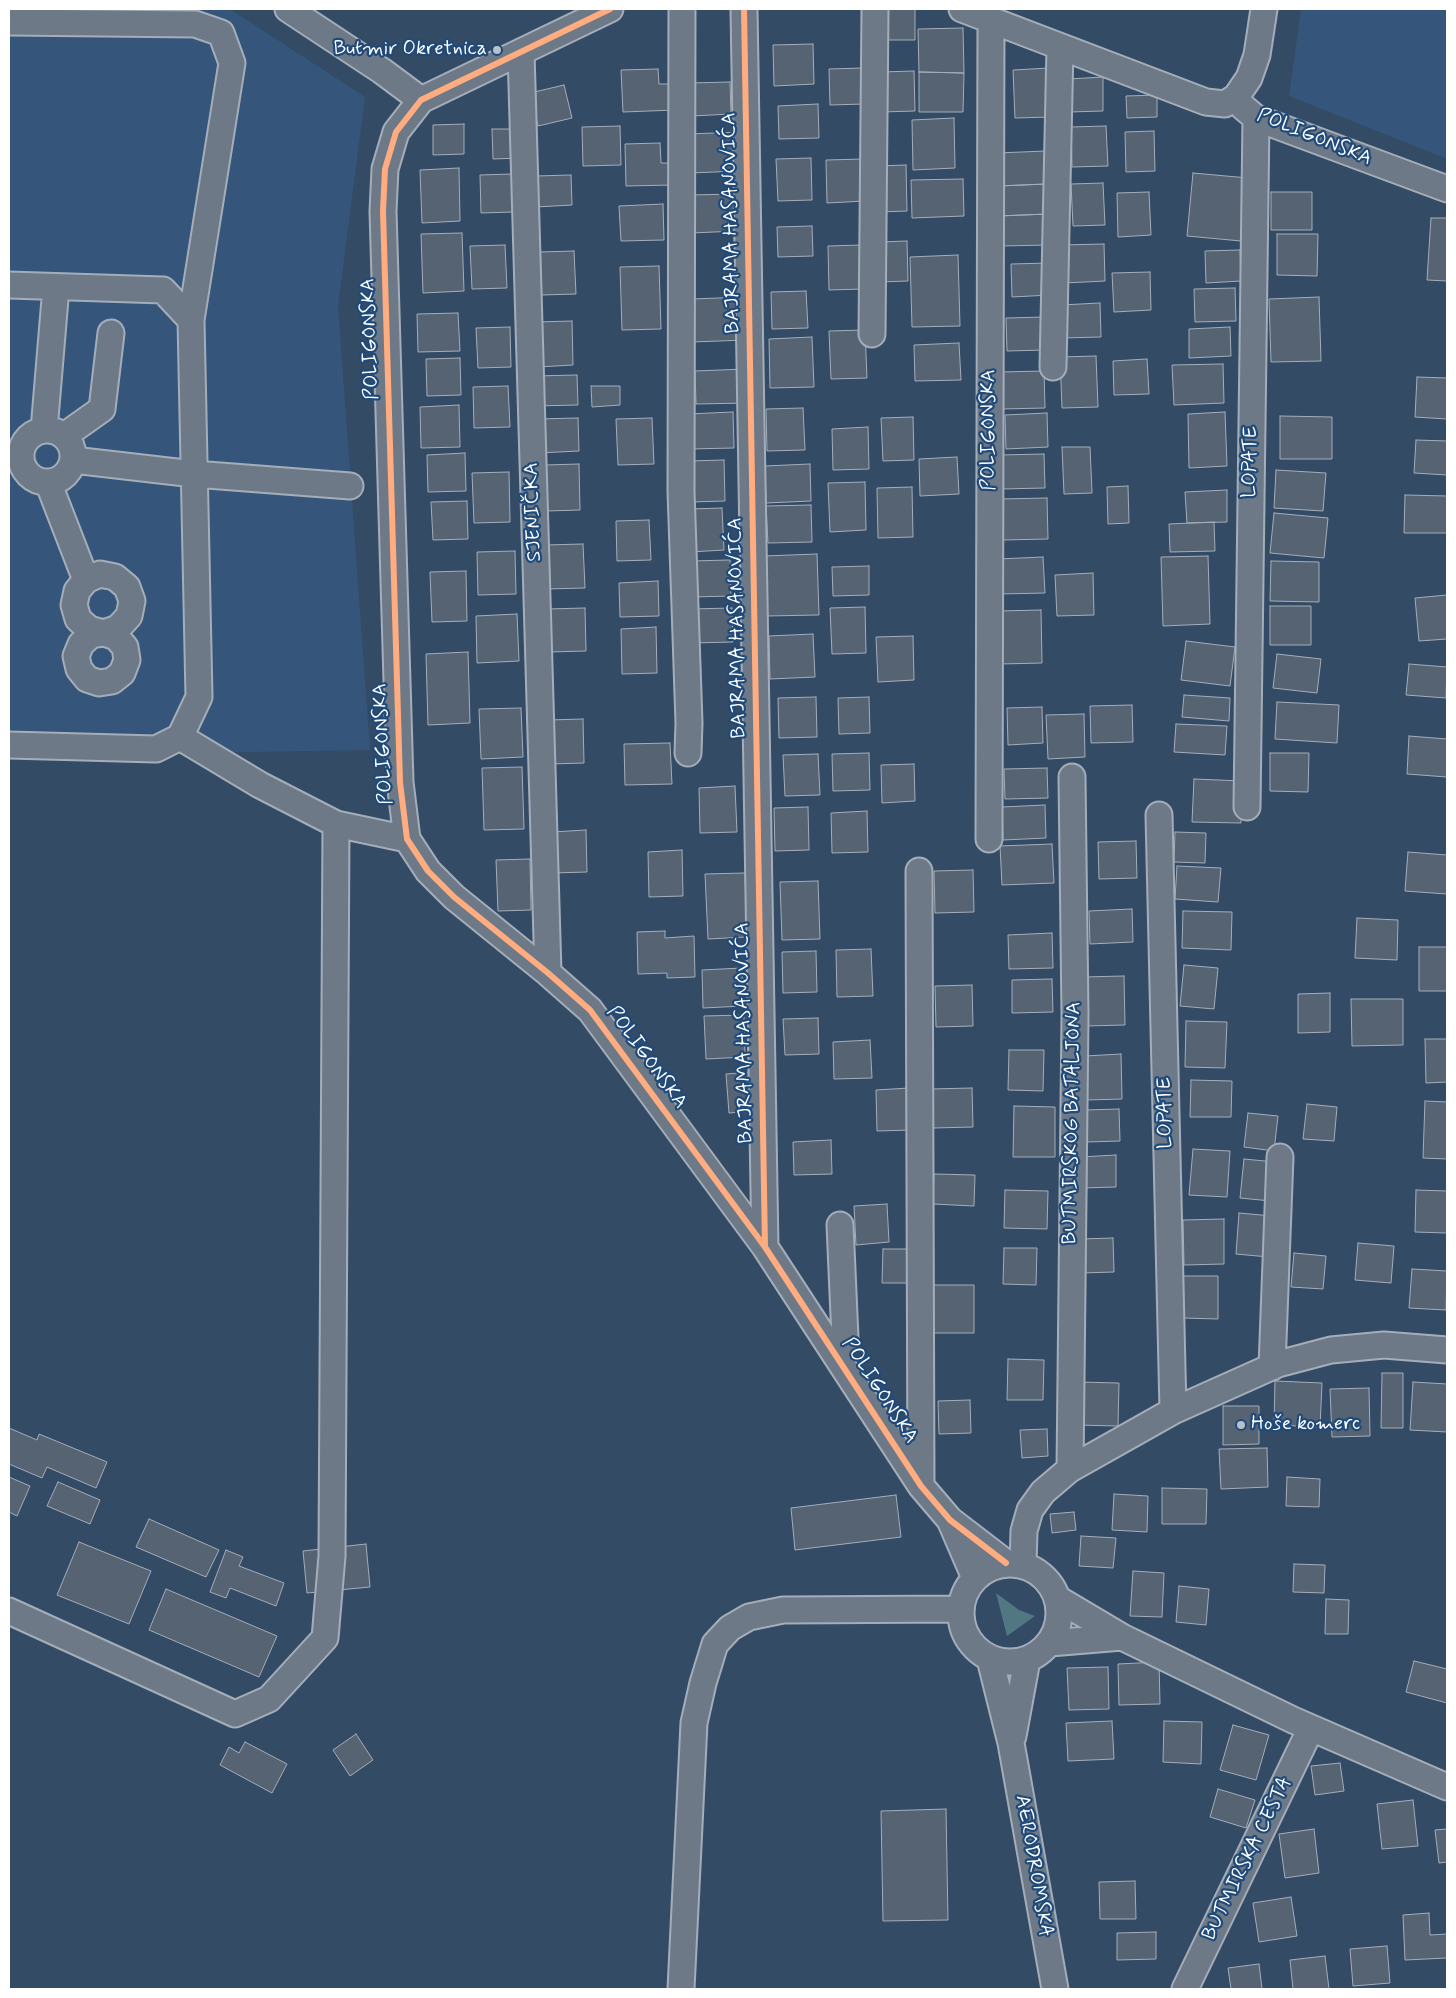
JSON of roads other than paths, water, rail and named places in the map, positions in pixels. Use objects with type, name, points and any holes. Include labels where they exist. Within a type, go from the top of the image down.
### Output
[{"type":"street","points":[[288,9],[382,71],[421,100]]},
{"type":"street","name":"POLIGONSKA","points":[[610,9],[421,100],[396,132],[385,169],[383,211],[400,782],[407,839],[428,871],[454,897],[548,973],[590,1010],[765,1247],[921,1486],[950,1520],[1014,1564]]},
{"type":"street","points":[[682,9],[681,491],[689,723],[688,753]]},
{"type":"street","name":"BAJRAMA HASANOVIĆA","points":[[744,9],[765,1247]]},
{"type":"street","points":[[872,334],[875,9]]},
{"type":"street","name":"POLIGONSKA","points":[[962,9],[1206,102],[1225,104],[1236,97],[1244,109],[1256,118],[1447,189]]},
{"type":"street","points":[[1236,97],[1248,78],[1257,55],[1264,9]]},
{"type":"street","name":"POLIGONSKA","points":[[990,839],[991,21]]},
{"type":"street","points":[[9,22],[195,24],[221,33],[232,63],[191,320],[199,697],[180,737],[156,749],[9,745]]},
{"type":"street","points":[[1053,367],[1060,47]]},
{"type":"street","name":"SJENIČKA","points":[[521,52],[548,973]]},
{"type":"street","name":"LOPATE","points":[[1247,807],[1256,118]]},
{"type":"street","points":[[9,286],[163,290],[191,320]]},
{"type":"street","points":[[35,436],[56,288]]},
{"type":"street","points":[[35,436],[72,447],[73,460],[68,471],[59,479],[48,482],[39,481],[30,476],[24,469],[21,451],[35,436],[102,408],[110,333]]},
{"type":"street","points":[[73,460],[194,474],[350,486]]},
{"type":"street","points":[[48,482],[86,580]]},
{"type":"street","points":[[100,574],[115,577],[127,587],[132,601],[129,616],[118,628],[104,633],[89,629],[78,619],[74,605],[76,591],[86,580],[100,574]]},
{"type":"street","points":[[180,737],[260,784],[336,824],[407,839]]},
{"type":"street","name":"BUTMIRSKOG BATALJONA","points":[[1070,1469],[1075,1014],[1072,777]]},
{"type":"street","name":"LOPATE","points":[[1159,815],[1173,1411]]},
{"type":"street","points":[[9,1611],[235,1714],[270,1699],[325,1638],[332,1556],[336,824]]},
{"type":"street","name":"POLIGONSKA","points":[[919,871],[921,1486]]},
{"type":"street","points":[[1272,1367],[1280,1157]]},
{"type":"street","points":[[836,1355],[845,1338],[840,1224]]},
{"type":"street","points":[[1014,1564],[1030,1510],[1043,1492],[1070,1469],[1173,1411],[1272,1367],[1331,1350],[1384,1345],[1447,1350]]},
{"type":"street","name":"POLIGONSKA","points":[[950,1520],[975,1578]]},
{"type":"street","points":[[1014,1564],[1038,1572],[1051,1584],[1058,1599],[1060,1616],[1057,1630],[1050,1643],[1040,1653],[1027,1660],[1013,1663],[990,1659],[970,1643],[962,1627],[960,1609],[965,1592],[975,1578],[989,1568],[1014,1564]]},
{"type":"street","points":[[1058,1599],[1122,1638],[1311,1728],[1447,1788]]},
{"type":"street","points":[[681,1989],[694,1723],[703,1683],[715,1644],[730,1628],[748,1616],[783,1610],[960,1609]]},
{"type":"street","points":[[1050,1643],[1122,1638]]},
{"type":"street","name":"AERODROMSKA","points":[[990,1659],[1011,1743],[1055,1989]]},
{"type":"street","name":"AERODROMSKA","points":[[1011,1743],[1027,1660]]},
{"type":"street","name":"BUTMIRSKA CESTA","points":[[1185,1989],[1311,1728]]},
{"type":"place","name":"Butmir Okretnica","points":[[497,50]]},
{"type":"place","name":"Hoše komerc","points":[[1241,1425]]}]
